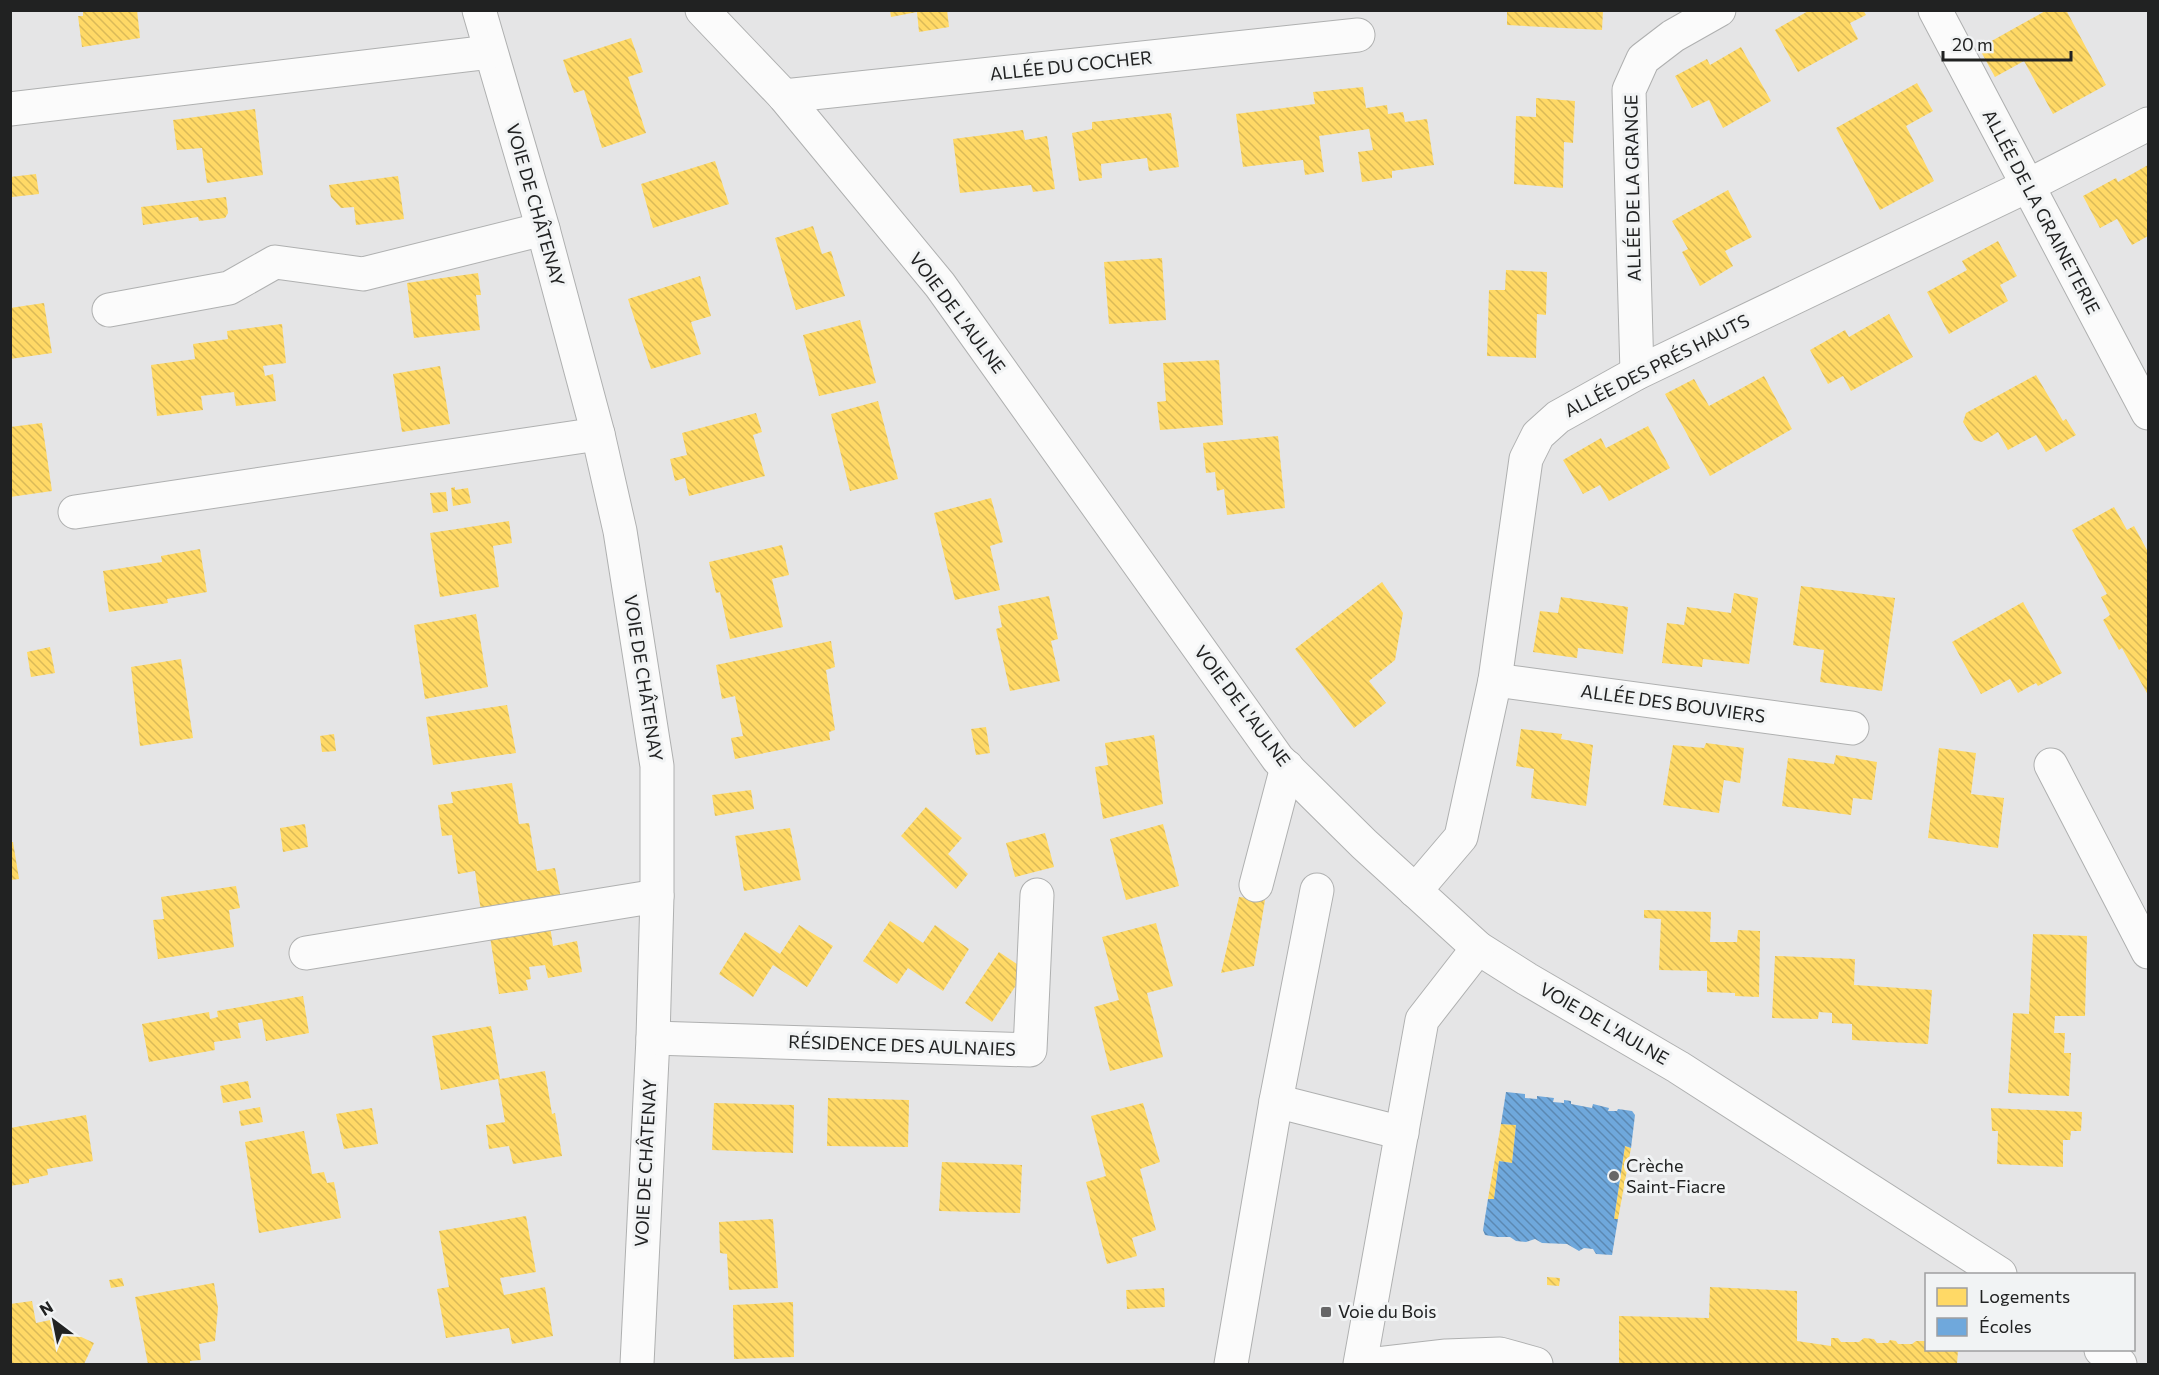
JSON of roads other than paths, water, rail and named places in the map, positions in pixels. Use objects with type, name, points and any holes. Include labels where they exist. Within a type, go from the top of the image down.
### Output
[{"type":"street","name":"VOIE DE CHÂTENAY","points":[[479,10],[543,229],[598,434],[620,531],[657,766],[657,896],[653,1038],[637,1365]]},
{"type":"street","name":"VOIE DE L'AULNE","points":[[702,10],[784,96],[940,285],[1278,759],[1364,844],[1478,948],[1678,1067],[1997,1273]]},
{"type":"street","name":"ALLÉE DE LA GRANGE","points":[[1637,374],[1629,90],[1643,59],[1673,36],[1719,10]]},
{"type":"street","name":"ALLÉE DE LA GRAINETERIE","points":[[1935,10],[2148,413]]},
{"type":"street","name":"ALLÉE DU COCHER","points":[[784,96],[1358,35]]},
{"type":"street","points":[[10,109],[490,52]]},
{"type":"street","name":"ALLÉE DES PRÉS HAUTS","points":[[1415,891],[1461,837],[1495,680],[1526,459],[1538,435],[1558,417],[1637,374],[2027,186],[2148,124]]},
{"type":"street","points":[[109,310],[229,288],[275,262],[363,274],[543,229]]},
{"type":"street","points":[[75,512],[598,434]]},
{"type":"street","name":"ALLÉE DES BOUVIERS","points":[[1495,680],[1852,728]]},
{"type":"street","points":[[2051,765],[2148,952]]},
{"type":"street","points":[[1256,885],[1287,767]]},
{"type":"street","points":[[1231,1365],[1276,1101],[1317,890]]},
{"type":"street","name":"RÉSIDENCE DES AULNAIES","points":[[653,1038],[1030,1050],[1037,895]]},
{"type":"street","points":[[306,953],[657,896]]},
{"type":"street","points":[[1360,1365],[1422,1020],[1478,948]]},
{"type":"street","points":[[1276,1101],[1401,1133]]},
{"type":"street","points":[[2102,1351],[2120,1365]]},
{"type":"street","points":[[1377,1365],[1446,1356],[1500,1354],[1536,1365]]},
{"type":"place","name":"Crèche Saint-Fiacre","points":[[1614,1176]]},
{"type":"place","name":"Voie du Bois","points":[[1326,1312]]}]
